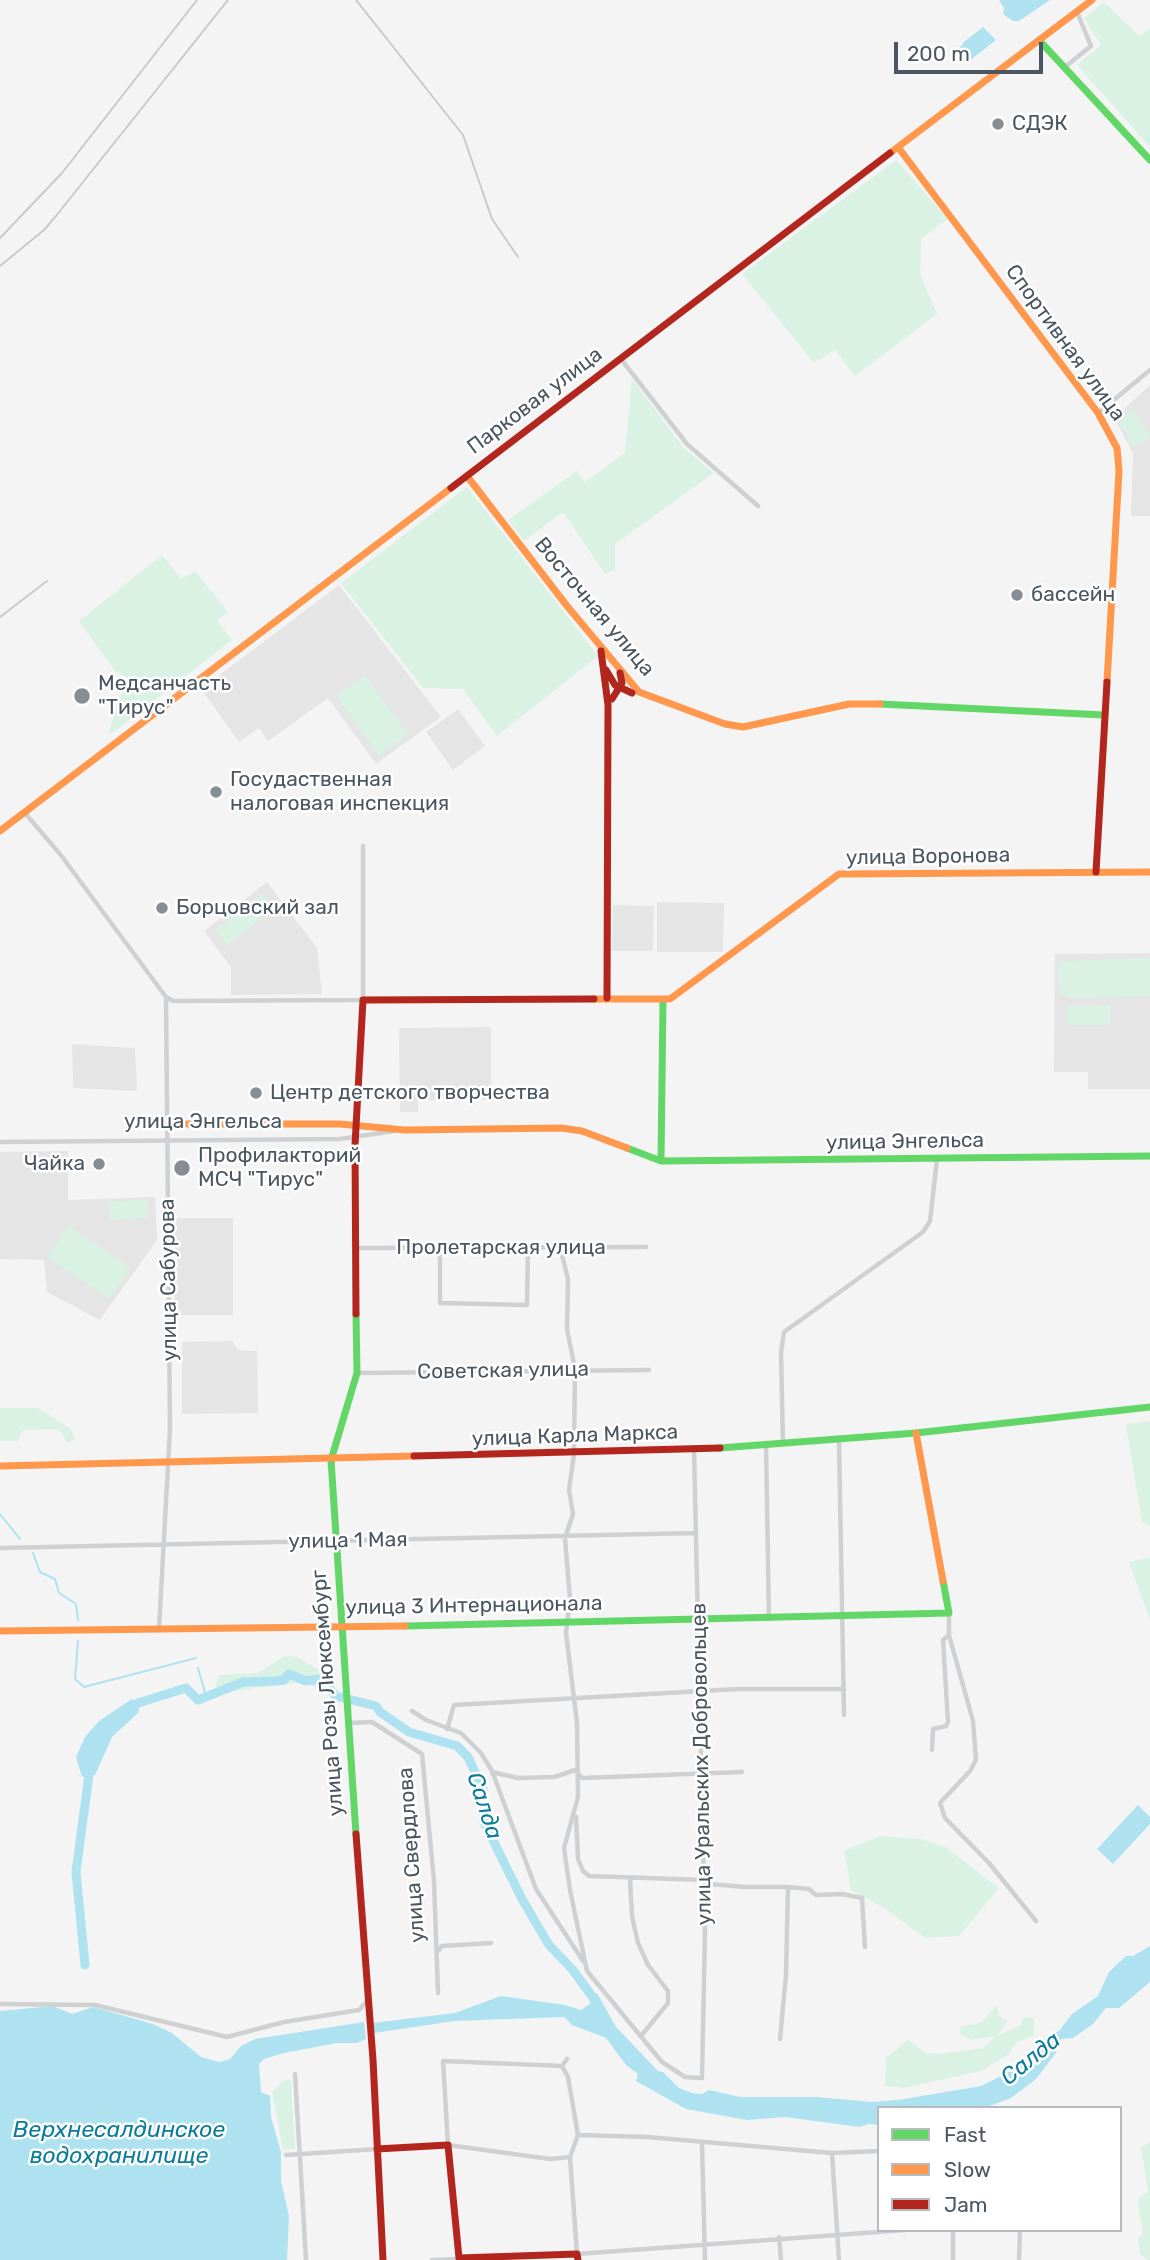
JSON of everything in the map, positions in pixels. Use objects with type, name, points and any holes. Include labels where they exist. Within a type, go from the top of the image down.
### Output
[{"type":"street","name":"Парковая улица","points":[[0,831],[1092,0]]},
{"type":"street","points":[[1065,67],[1091,46],[1077,12]]},
{"type":"street","points":[[1038,40],[1150,160]]},
{"type":"street","name":"Спортивная улица","points":[[898,147],[1098,413],[1113,438],[1119,471],[1096,872]]},
{"type":"street","points":[[621,358],[687,444],[758,506]]},
{"type":"street","points":[[1098,413],[1150,370]]},
{"type":"street","name":"Восточная улица","points":[[467,476],[636,692],[725,724],[743,727],[849,704],[867,703],[1104,715]]},
{"type":"street","points":[[597,644],[611,681],[620,688],[636,692]]},
{"type":"street","points":[[603,662],[608,700],[607,998]]},
{"type":"street","points":[[611,681],[625,678]]},
{"type":"street","points":[[608,700],[620,688],[625,678]]},
{"type":"street","points":[[608,700],[611,681]]},
{"type":"street","points":[[608,700],[636,692]]},
{"type":"street","points":[[24,812],[60,854],[166,997],[173,1001],[607,998],[663,1000],[661,1161]]},
{"type":"street","points":[[363,846],[363,1000]]},
{"type":"street","name":"улица Воронова","points":[[663,1000],[677,996],[839,874],[1150,872]]},
{"type":"street","name":"улица Сабурова","points":[[159,1629],[169,1461],[166,997]]},
{"type":"street","name":"улица Розы Люксембург","points":[[363,1000],[355,1138],[357,1373],[331,1460],[339,1626],[346,1673],[383,2260]]},
{"type":"street","name":"улица Энгельса","points":[[167,1124],[356,1125],[405,1130],[562,1128],[582,1131],[661,1161],[1150,1156]]},
{"type":"street","name":"улица Энгельса","points":[[0,1142],[355,1138],[405,1130]]},
{"type":"street","points":[[783,1444],[781,1341],[785,1332],[923,1232],[930,1221],[937,1159]]},
{"type":"street","points":[[440,1248],[440,1303],[527,1305],[528,1247]]},
{"type":"street","points":[[560,1247],[568,1279],[568,1329],[575,1369],[575,1454],[569,1490],[573,1514],[565,1538],[569,1622],[566,1633],[577,1723],[575,1770],[578,1797],[575,1816],[564,1848],[586,1965]]},
{"type":"street","name":"Пролетарская улица","points":[[357,1248],[646,1247]]},
{"type":"street","name":"Советская улица","points":[[357,1373],[649,1370]]},
{"type":"street","name":"улица Карла Маркса","points":[[0,1466],[694,1450],[916,1433],[1150,1407]]},
{"type":"street","points":[[916,1433],[949,1613],[949,1635],[973,1721],[976,1760],[970,1771],[940,1803],[945,1818],[989,1863],[1035,1921]]},
{"type":"street","points":[[839,1440],[844,1715]]},
{"type":"street","points":[[766,1445],[769,1619]]},
{"type":"street","name":"улица Уральских Добровольцев","points":[[641,2036],[672,2071],[702,2078],[702,1692],[694,1450]]},
{"type":"street","name":"улица 1 Мая","points":[[0,1548],[565,1538],[696,1533]]},
{"type":"street","name":"улица 3 Интернационала","points":[[0,1631],[843,1618],[949,1613]]},
{"type":"street","points":[[932,1750],[933,1729],[946,1726],[948,1722],[943,1640],[949,1635]]},
{"type":"street","points":[[447,1729],[454,1705],[574,1696],[844,1689]]},
{"type":"street","points":[[412,1711],[461,1733],[481,1753],[492,1771],[536,1889],[595,1982],[641,2036],[668,2003],[668,1991],[648,1965],[638,1944],[632,1916],[630,1879]]},
{"type":"street","name":"улица Свердлова","points":[[349,1723],[372,1722],[422,1755],[434,1881],[438,1993]]},
{"type":"street","points":[[575,1770],[582,1778],[742,1772]]},
{"type":"street","points":[[492,1771],[518,1778],[554,1777],[575,1770]]},
{"type":"street","points":[[575,1816],[578,1859],[583,1871],[589,1876],[704,1880],[709,1884],[788,1887],[809,1889],[816,1895],[842,1894],[862,1898],[865,1947]]},
{"type":"street","points":[[780,2039],[786,1975],[788,1887]]},
{"type":"street","points":[[436,1953],[442,1946],[491,1943]]},
{"type":"street","points":[[0,2004],[95,2005],[227,2037],[284,2022],[359,2010],[366,2003]]},
{"type":"street","points":[[562,2066],[567,2059]]},
{"type":"street","points":[[459,2259],[443,2061],[562,2066]]},
{"type":"street","points":[[562,2066],[568,2077],[578,2135],[570,2157],[578,2257]]},
{"type":"street","points":[[295,2074],[306,2260]]},
{"type":"street","points":[[578,2135],[647,2137],[702,2144],[832,2153],[877,2151]]},
{"type":"street","points":[[702,2144],[705,2260]]},
{"type":"street","points":[[286,2155],[449,2145],[550,2159],[570,2157]]},
{"type":"street","points":[[832,2153],[839,2260]]},
{"type":"street","points":[[432,2260],[578,2257],[779,2237],[883,2232]]},
{"type":"street","points":[[953,2232],[953,2260]]},
{"type":"street","points":[[1020,2232],[1020,2260]]},
{"type":"street","points":[[779,2237],[781,2260]]},
{"type":"shaded area","points":[[1150,385],[1150,516],[1131,516],[1133,453],[1114,418]]},
{"type":"shaded area","points":[[339,585],[441,717],[376,764],[328,698],[268,741],[259,728],[239,742],[201,689]]},
{"type":"shaded area","points":[[458,709],[485,746],[453,770],[426,732]]},
{"type":"shaded area","points":[[267,882],[317,948],[322,994],[231,995],[231,967],[204,931]]},
{"type":"shaded area","points":[[657,902],[724,903],[723,952],[657,952]]},
{"type":"shaded area","points":[[613,905],[654,906],[653,951],[612,951]]},
{"type":"shaded area","points":[[1150,953],[1150,1089],[1088,1089],[1088,1072],[1054,1072],[1055,954]]},
{"type":"shaded area","points":[[491,1027],[491,1100],[418,1100],[418,1112],[400,1112],[399,1028]]},
{"type":"shaded area","points":[[72,1044],[135,1048],[137,1091],[73,1088]]},
{"type":"shaded area","points":[[68,1151],[68,1200],[155,1197],[157,1240],[100,1320],[47,1292],[44,1260],[0,1259],[0,1152]]},
{"type":"shaded area","points":[[175,1218],[233,1218],[233,1315],[175,1315]]},
{"type":"shaded area","points":[[232,1341],[238,1350],[257,1351],[258,1413],[182,1414],[182,1342]]},
{"type":"green space","points":[[1104,2],[1139,36],[1150,28],[1150,147],[1077,65],[1101,45],[1084,18]]},
{"type":"green space","points":[[896,160],[948,219],[921,239],[920,274],[937,314],[855,376],[835,350],[814,363],[742,274]]},
{"type":"green space","points":[[632,379],[683,447],[714,473],[615,544],[615,570],[605,574],[563,512],[524,541],[508,520],[577,471],[585,482],[625,453]]},
{"type":"green space","points":[[1134,410],[1150,435],[1149,439],[1136,446],[1132,445],[1120,421],[1121,417]]},
{"type":"green space","points":[[467,487],[598,656],[497,736],[463,689],[423,688],[341,583]]},
{"type":"green space","points":[[162,555],[181,579],[195,571],[228,612],[217,621],[232,640],[111,734],[109,731],[127,678],[115,671],[79,621]]},
{"type":"green space","points":[[365,675],[408,734],[379,756],[336,696]]},
{"type":"green space","points":[[263,893],[275,908],[227,945],[215,930]]},
{"type":"green space","points":[[1150,958],[1150,996],[1069,998],[1059,992],[1058,966],[1062,961]]},
{"type":"green space","points":[[1110,1005],[1110,1025],[1067,1025],[1067,1006]]},
{"type":"green space","points":[[147,1199],[148,1217],[110,1220],[109,1202]]},
{"type":"green space","points":[[69,1226],[130,1268],[110,1299],[47,1257]]},
{"type":"green space","points":[[0,1408],[38,1408],[71,1429],[75,1439],[68,1443],[58,1429],[23,1430],[18,1441],[0,1441]]},
{"type":"green space","points":[[1150,1421],[1150,1526],[1142,1522],[1126,1424]]},
{"type":"green space","points":[[1150,1558],[1150,1620],[1129,1562]]},
{"type":"green space","points":[[285,1656],[297,1657],[328,1675],[332,1683],[328,1695],[312,1685],[295,1683],[217,1693],[215,1686],[219,1675],[257,1673]]},
{"type":"green space","points":[[880,1836],[921,1839],[947,1848],[999,1888],[959,1936],[925,1938],[886,1909],[851,1890],[844,1851]]},
{"type":"green space","points":[[997,2006],[999,2016],[1008,2021],[997,2036],[1021,2025],[1023,2017],[1034,2018],[1034,2035],[1016,2043],[1009,2054],[981,2071],[903,2088],[885,2086],[886,2058],[908,2040],[926,2053],[939,2054],[983,2048],[995,2036],[971,2040],[960,2034],[960,2030],[962,2026],[980,2023]]},
{"type":"green space","points":[[291,2079],[295,2149],[283,2150],[272,2092],[283,2081]]},
{"type":"green space","points":[[1150,2142],[1150,2260],[1147,2260],[1140,2254],[1138,2238],[1143,2234],[1137,2200],[1148,2191],[1141,2147]]},
{"type":"water","points":[[999,0],[1050,0],[1019,21],[1013,21],[1003,14],[1004,8]]},
{"type":"water","points":[[983,27],[996,40],[968,62],[957,52],[964,42]]},
{"type":"water","points":[[132,1699],[138,1703],[139,1712],[112,1737],[95,1775],[82,1777],[76,1757],[85,1737],[99,1721]]},
{"type":"water","points":[[1138,1805],[1150,1817],[1150,1824],[1113,1864],[1097,1849]]},
{"type":"water","points":[[1150,1946],[1150,1982],[1119,2008],[1106,2008],[1093,2024],[1073,2038],[1061,2039],[1056,2053],[1036,2079],[1011,2098],[989,2106],[877,2106],[877,2125],[859,2127],[785,2117],[747,2120],[686,2109],[636,2081],[638,2074],[626,2065],[606,2038],[572,2025],[564,2017],[454,2021],[374,2033],[372,2023],[455,2013],[501,1996],[565,2005],[581,2010],[590,2004],[589,1996],[597,1993],[616,2027],[658,2071],[663,2072],[679,2088],[692,2093],[702,2094],[709,2090],[740,2097],[817,2097],[872,2102],[898,2100],[981,2086],[1009,2072],[1048,2035],[1059,2031],[1072,2014],[1098,1996],[1109,1972],[1126,1956],[1133,1956]]},
{"type":"water","name":"Верхнесалдинское водохранилище","points":[[53,2006],[72,2014],[93,2007],[153,2024],[172,2033],[201,2057],[219,2062],[230,2059],[241,2046],[255,2039],[364,2022],[366,2039],[357,2043],[337,2043],[284,2053],[264,2059],[259,2064],[261,2092],[270,2096],[271,2117],[281,2152],[281,2181],[289,2216],[287,2260],[0,2260],[0,2011]]},
{"type":"waterway","points":[[0,1514],[20,1539]]},
{"type":"waterway","points":[[33,1553],[40,1572],[55,1579],[59,1593],[76,1604],[78,1620]]},
{"type":"waterway","points":[[78,1641],[75,1679],[84,1687],[196,1658]]},
{"type":"waterway","points":[[198,1668],[206,1696]]},
{"type":"waterway","name":"Салда","points":[[131,1709],[138,1703],[186,1688],[198,1700],[243,1682],[284,1680],[289,1674],[306,1681],[321,1679],[336,1696],[376,1706],[380,1712],[409,1732],[457,1746],[468,1757],[483,1789],[483,1820],[522,1899],[549,1945],[572,1969],[597,2003]]},
{"type":"waterway","name":"Салда","points":[[85,1965],[76,1872],[90,1767]]},
{"type":"railway","points":[[0,238],[62,173],[197,0]]},
{"type":"railway","points":[[0,266],[44,230],[228,0]]},
{"type":"railway","points":[[356,0],[463,135],[492,219],[518,257]]},
{"type":"railway","points":[[0,617],[47,581]]},
{"type":"traffic: fast","points":[[1039,40],[1150,160]]},
{"type":"traffic: fast","points":[[880,704],[1104,715]]},
{"type":"traffic: fast","points":[[661,1161],[663,1000]]},
{"type":"traffic: fast","points":[[627,1148],[661,1161],[1150,1156]]},
{"type":"traffic: fast","points":[[356,1314],[357,1373],[331,1460],[356,1834]]},
{"type":"traffic: fast","points":[[720,1448],[916,1433],[1150,1407]]},
{"type":"traffic: fast","points":[[405,1626],[949,1613],[943,1581]]},
{"type":"traffic: slow","points":[[890,153],[1092,0]]},
{"type":"traffic: slow","points":[[898,147],[1098,413],[1117,448],[1119,471],[1107,682]]},
{"type":"traffic: slow","points":[[467,476],[567,606],[639,692],[725,724],[743,727],[849,704],[880,704]]},
{"type":"traffic: slow","points":[[0,831],[451,488]]},
{"type":"traffic: slow","points":[[594,999],[670,999],[839,874],[1150,872]]},
{"type":"traffic: slow","points":[[167,1124],[340,1124],[405,1130],[562,1128],[582,1131],[627,1148]]},
{"type":"traffic: slow","points":[[916,1433],[943,1581]]},
{"type":"traffic: slow","points":[[0,1466],[414,1456]]},
{"type":"traffic: slow","points":[[0,1631],[405,1626]]},
{"type":"traffic: jam","points":[[451,488],[890,153]]},
{"type":"traffic: jam","points":[[601,651],[608,705],[607,998]]},
{"type":"traffic: jam","points":[[606,670],[615,685],[632,693]]},
{"type":"traffic: jam","points":[[612,699],[622,683],[620,673]]},
{"type":"traffic: jam","points":[[1096,872],[1107,682]]},
{"type":"traffic: jam","points":[[356,1314],[355,1145],[363,1000],[594,999]]},
{"type":"traffic: jam","points":[[414,1456],[720,1448]]},
{"type":"traffic: jam","points":[[356,1834],[373,2060],[383,2260]]},
{"type":"traffic: jam","points":[[377,2149],[448,2145],[459,2258],[577,2254],[578,2260]]},
{"type":"place","name":"СДЭК","points":[[998,124]]},
{"type":"place","name":"бассейн","points":[[1017,595]]},
{"type":"place","name":"Медсанчасть \"Тирус\"","points":[[82,696]]},
{"type":"place","name":"Госудаственная налоговая инспекция","points":[[216,792]]},
{"type":"place","name":"Борцовский зал","points":[[162,908]]},
{"type":"place","name":"Центр детского творчества","points":[[256,1093]]},
{"type":"place","name":"Чайка","points":[[99,1164]]},
{"type":"place","name":"Профилакторий МСЧ \"Тирус\"","points":[[182,1168]]}]
